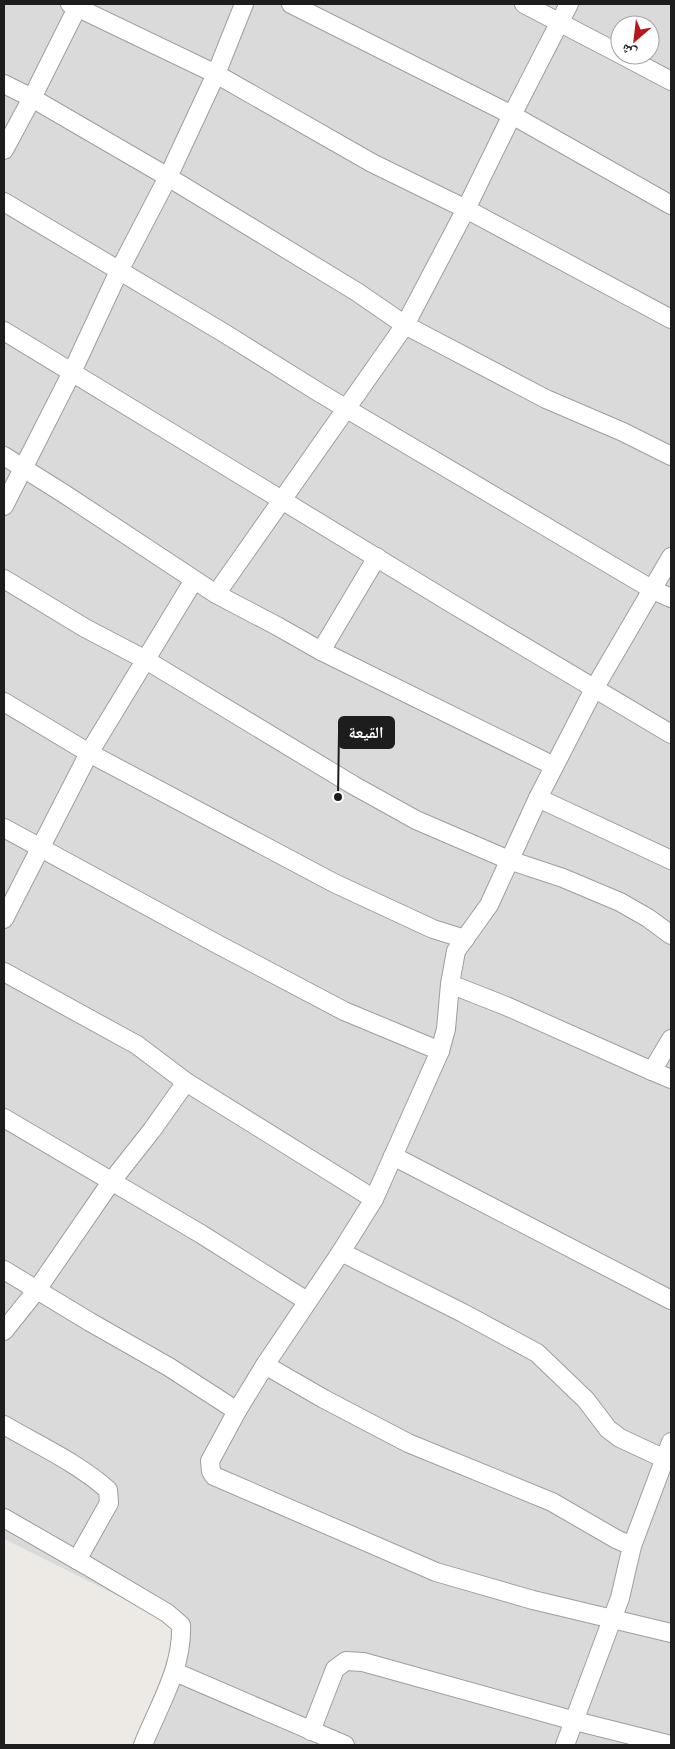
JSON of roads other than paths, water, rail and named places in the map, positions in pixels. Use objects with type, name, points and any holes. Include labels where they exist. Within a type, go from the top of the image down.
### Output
[{"type":"street","points":[[4,506],[72,372],[119,271],[168,177],[216,74],[244,4]]},
{"type":"street","points":[[291,4],[512,115],[671,205]]},
{"type":"street","points":[[524,4],[610,48]]},
{"type":"street","points":[[216,594],[405,325],[466,209],[569,4]]},
{"type":"street","points":[[4,150],[32,98],[75,5],[216,74],[372,163],[466,209],[671,319]]},
{"type":"street","points":[[641,65],[671,81]]},
{"type":"street","points":[[4,84],[32,98],[168,177],[357,292],[405,325],[546,398],[623,432],[671,456]]},
{"type":"street","points":[[4,202],[346,408],[653,590],[671,598]]},
{"type":"street","points":[[4,331],[671,734]]},
{"type":"street","points":[[4,456],[133,538],[216,594],[321,652],[554,766]]},
{"type":"street","points":[[671,557],[594,689],[538,798],[489,905],[456,951],[450,984],[446,1029],[440,1051],[374,1199],[265,1366],[237,1411],[210,1462],[211,1471],[214,1476],[436,1572],[533,1600],[671,1633]]},
{"type":"street","points":[[321,652],[377,558]]},
{"type":"street","points":[[4,579],[85,628],[146,660],[360,790],[416,820],[509,860],[563,878],[620,902],[648,918],[671,935]]},
{"type":"street","points":[[4,920],[88,753],[194,580]]},
{"type":"street","points":[[4,702],[88,753],[334,883],[433,929],[464,939]]},
{"type":"street","points":[[538,798],[671,860]]},
{"type":"street","points":[[4,828],[344,1011],[440,1051]]},
{"type":"street","points":[[4,972],[137,1044],[186,1082],[374,1199]]},
{"type":"street","points":[[450,984],[506,1006],[671,1079]]},
{"type":"street","points":[[652,1071],[671,1039]]},
{"type":"street","points":[[4,1331],[36,1290],[111,1182],[152,1130],[186,1082]]},
{"type":"street","points":[[4,1118],[200,1234],[307,1301]]},
{"type":"street","points":[[393,1156],[671,1300]]},
{"type":"street","points":[[341,1252],[463,1313],[537,1353],[586,1400],[608,1428],[620,1438],[665,1459]]},
{"type":"street","points":[[4,1270],[169,1367],[237,1411]]},
{"type":"street","points":[[265,1366],[408,1443],[552,1502],[616,1539],[632,1546]]},
{"type":"street","points":[[4,1425],[71,1464],[108,1490],[109,1503],[77,1560]]},
{"type":"street","points":[[565,1745],[613,1620],[625,1581],[632,1546],[671,1442]]},
{"type":"street","points":[[4,1518],[167,1613],[181,1625],[182,1637],[175,1672],[143,1745]]},
{"type":"street","points":[[312,1731],[335,1670],[346,1661],[363,1662],[575,1721],[671,1745]]},
{"type":"street","points":[[175,1672],[345,1745]]},
{"type":"place","name":"القيعة","points":[[338,797]]}]
